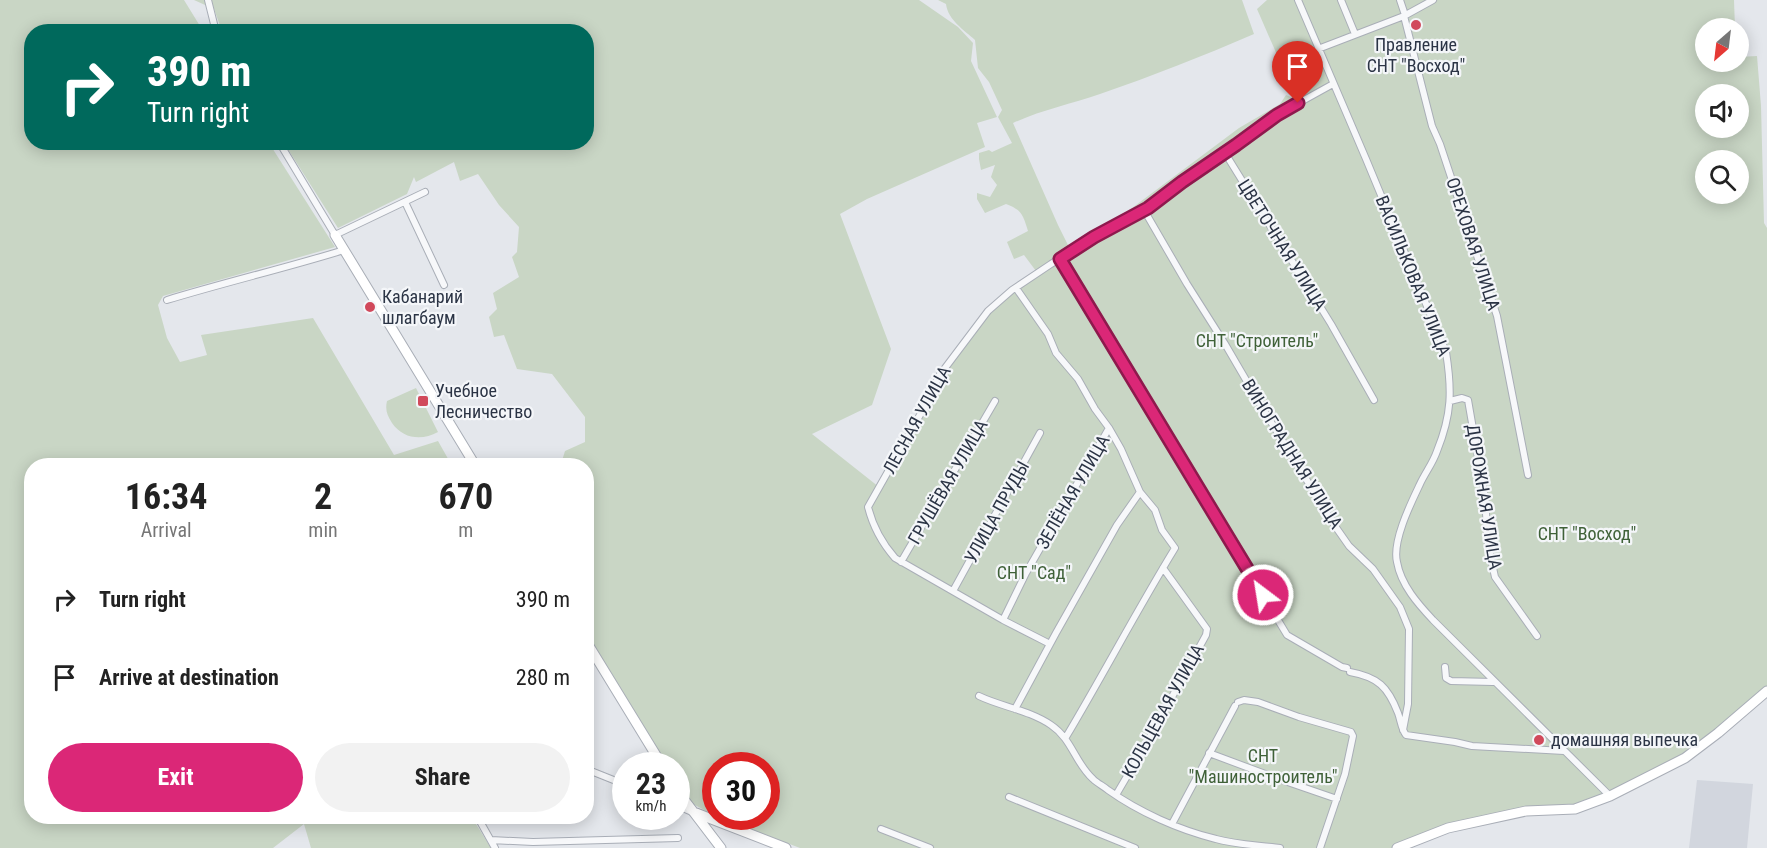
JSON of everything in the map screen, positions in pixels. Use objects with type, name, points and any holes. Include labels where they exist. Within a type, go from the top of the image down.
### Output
[{"type":"street","points":[[208,0],[214,24]]},
{"type":"street","name":"ВАСИЛЬКОВАЯ УЛИЦА","points":[[1298,0],[1446,352],[1451,381],[1446,427],[1437,454],[1420,484],[1402,526],[1396,561],[1415,600],[1565,751]]},
{"type":"street","points":[[1341,0],[1355,34]]},
{"type":"street","name":"ОРЕХОВАЯ УЛИЦА","points":[[1400,0],[1432,126],[1497,316],[1528,475]]},
{"type":"street","points":[[1318,49],[1404,16],[1433,0]]},
{"type":"street","points":[[1066,737],[1175,548],[1162,530],[1155,510],[1140,492],[1109,428],[1078,380],[1056,353],[1048,334],[1016,288],[1094,237],[1144,210],[1277,115],[1334,84]]},
{"type":"street","points":[[284,150],[471,458]]},
{"type":"street","name":"ЦВЕТОЧНАЯ УЛИЦА","points":[[1225,153],[1331,324],[1374,400]]},
{"type":"street","points":[[335,235],[425,192]]},
{"type":"street","points":[[405,202],[444,285]]},
{"type":"street","name":"ВИНОГРАДНАЯ УЛИЦА","points":[[1144,210],[1335,526],[1350,546],[1373,569],[1400,608],[1409,629],[1408,704],[1402,730]]},
{"type":"street","points":[[168,300],[344,250]]},
{"type":"street","points":[[1060,259],[1287,635],[1342,668],[1374,679],[1384,688],[1392,701],[1406,735],[1472,746],[1565,751],[1610,796]]},
{"type":"street","name":"ЛЕСНАЯ УЛИЦА","points":[[901,562],[884,546],[873,526],[868,507],[925,406],[939,376],[988,311],[1016,288]]},
{"type":"street","name":"ДОРОЖНАЯ УЛИЦА","points":[[1450,401],[1468,400],[1485,498],[1488,545],[1495,577],[1537,636]]},
{"type":"street","name":"ГРУШЁВАЯ УЛИЦА","points":[[901,562],[995,401]]},
{"type":"street","name":"ЗЕЛЁНАЯ УЛИЦА","points":[[1003,620],[1026,573],[1109,428]]},
{"type":"street","name":"УЛИЦА ПРУДЫ","points":[[953,591],[1040,433]]},
{"type":"street","points":[[1016,709],[1027,685],[1117,525],[1140,492]]},
{"type":"street","points":[[901,562],[1050,644]]},
{"type":"street","name":"КОЛЬЦЕВАЯ УЛИЦА","points":[[1116,795],[1206,635],[1207,629],[1163,568]]},
{"type":"street","points":[[594,655],[654,752]]},
{"type":"street","points":[[1445,666],[1446,678],[1451,681],[1494,681]]},
{"type":"street","points":[[1397,848],[1448,828],[1526,812],[1575,809],[1610,796],[1685,758],[1719,734],[1767,691]]},
{"type":"street","points":[[979,696],[1041,719],[1066,737],[1092,779],[1140,810],[1215,839],[1280,848]]},
{"type":"street","points":[[1172,824],[1237,704],[1244,700],[1258,702],[1351,732],[1353,736],[1345,774],[1320,848]]},
{"type":"street","points":[[1209,753],[1337,799]]},
{"type":"street","points":[[594,772],[612,779]]},
{"type":"street","points":[[1009,797],[1135,848]]},
{"type":"street","points":[[690,806],[719,846]]},
{"type":"street","points":[[690,811],[702,816]]},
{"type":"street","points":[[482,824],[495,848]]},
{"type":"street","points":[[882,829],[930,848]]},
{"type":"street","points":[[719,846],[717,838],[724,830]]},
{"type":"street","points":[[737,830],[786,848]]},
{"type":"street","points":[[491,840],[533,842],[678,838]]},
{"type":"street","points":[[583,840],[588,848]]},
{"type":"shaded area","points":[[1697,780],[1753,784],[1747,848],[1689,848]]},
{"type":"green space","points":[[0,0],[184,0],[199,24],[24,24],[24,150],[273,150],[335,247],[163,296],[158,305],[167,338],[180,362],[207,355],[201,335],[313,318],[394,455],[438,441],[448,458],[24,458],[24,824],[304,824],[273,848],[0,848]]},
{"type":"green space","points":[[194,0],[919,0],[958,27],[973,43],[971,61],[997,117],[977,123],[985,147],[867,199],[840,214],[891,349],[872,405],[812,434],[879,487],[939,376],[988,311],[1051,264],[1148,208],[1298,103],[1257,9],[1267,0],[1734,0],[1735,18],[1695,18],[1695,72],[1749,72],[1749,56],[1757,56],[1761,106],[1764,223],[1767,228],[1767,691],[1685,758],[1593,803],[1526,811],[1448,828],[1397,848],[800,848],[753,830],[780,830],[780,752],[702,752],[702,809],[693,804],[690,800],[690,752],[659,752],[594,646],[594,458],[563,458],[565,451],[585,442],[585,417],[552,374],[517,369],[504,335],[494,337],[489,317],[497,309],[493,293],[519,277],[512,257],[517,252],[519,227],[499,205],[478,174],[460,181],[454,162],[416,182],[414,177],[407,194],[338,228],[288,150],[594,150],[594,24],[219,24],[214,9]]},
{"type":"green space","points":[[938,0],[1242,0],[1254,34],[1139,80],[1013,123],[1070,249],[1132,208],[1239,128],[1280,104],[1286,95],[1295,99],[1295,102],[1147,207],[1036,271],[1024,255],[1014,259],[1007,242],[1028,231],[1021,214],[1006,204],[985,213],[977,199],[977,193],[990,197],[997,185],[991,177],[995,165],[981,170],[979,153],[989,150],[992,152],[1012,143],[998,117],[1002,110],[989,82],[978,68],[975,40],[953,20],[946,4]]},
{"type":"green space","points":[[416,388],[438,432],[426,437],[413,437],[402,432],[392,423],[387,412],[387,401]]},
{"type":"green space","points":[[304,824],[476,824],[491,848],[311,848]]},
{"type":"place","name":"Правление СНТ \"Восход\"","points":[[1416,25]]},
{"type":"place","name":"Кабанарий шлагбаум","points":[[370,307]]},
{"type":"place","name":"Учебное Лесничество","points":[[423,401]]},
{"type":"place","name":"домашняя выпечка","points":[[1539,740]]},
{"type":"route","points":[[1263,595],[1060,259],[1094,237],[1148,208],[1277,115],[1298,103]]},
{"type":"park label","name":"СНТ \"Строитель\"","points":[[1257,341]]},
{"type":"park label","name":"СНТ \"Восход\"","points":[[1587,534]]},
{"type":"park label","name":"СНТ \"Сад\"","points":[[1034,573]]},
{"type":"park label","name":"СНТ \"Машиностроитель\"","points":[[1263,766]]}]
